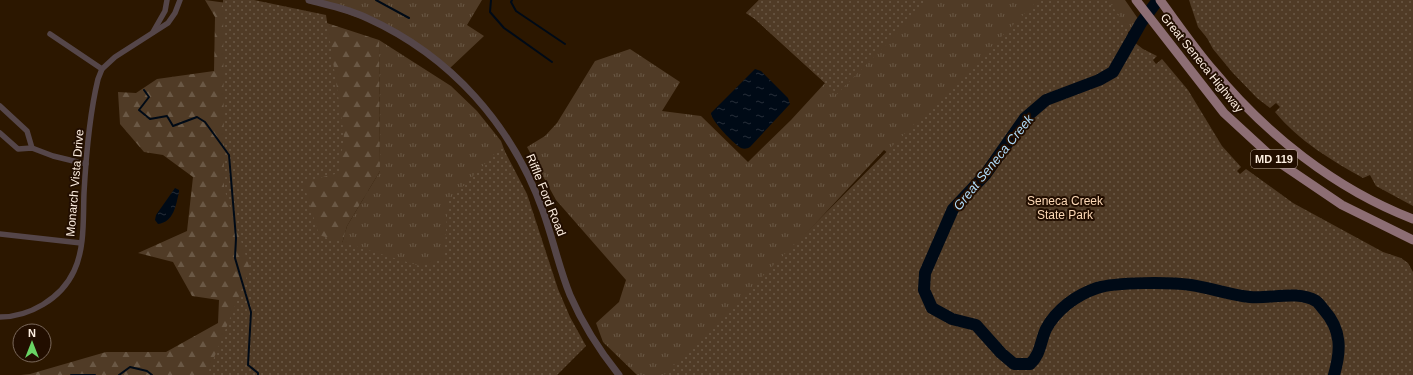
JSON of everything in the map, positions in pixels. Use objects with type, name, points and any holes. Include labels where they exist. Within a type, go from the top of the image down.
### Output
[{"type":"main road","name":"Great Seneca Highway","points":[[1136,0],[1224,114],[1274,159],[1342,205],[1413,240]]},
{"type":"main road","name":"Great Seneca Highway","points":[[1160,0],[1213,70],[1241,101],[1284,141],[1330,175],[1357,192],[1413,219]]},
{"type":"street","points":[[153,32],[165,11],[167,0]]},
{"type":"street","points":[[50,34],[102,69],[115,57],[168,23],[175,13],[180,0]]},
{"type":"street","name":"Riffle Ford Road","points":[[309,0],[366,17],[411,41],[449,69],[482,103],[517,151],[543,211],[570,294],[582,320],[606,358],[619,375]]},
{"type":"street","name":"Monarch Vista Drive","points":[[0,317],[25,313],[43,304],[61,289],[74,272],[81,243],[86,164],[95,92],[102,69]]},
{"type":"street","points":[[0,106],[27,131],[32,148]]},
{"type":"street","points":[[0,133],[18,149],[32,148],[53,156],[86,164]]},
{"type":"street","points":[[0,234],[81,243]]},
{"type":"green space","points":[[205,0],[293,12],[379,40],[380,171],[347,226],[331,283],[223,375],[21,375],[30,374],[106,352],[166,352],[218,323],[219,300],[192,296],[173,262],[138,253],[187,231],[193,177],[163,155],[144,152],[120,124],[118,92],[136,93],[157,79],[214,71],[215,17]]},
{"type":"green space","points":[[223,0],[254,0],[326,15],[344,135],[339,173],[303,182],[319,235],[420,266],[444,259],[448,202],[502,146],[527,194],[558,289],[570,317],[586,346],[557,375],[207,375],[250,269],[224,188]]},
{"type":"green space","points":[[309,0],[482,0],[467,25],[484,36],[449,69],[387,28]]},
{"type":"green space","points":[[759,0],[1125,0],[1141,23],[1102,50],[944,196],[884,150],[674,375],[637,375],[603,342],[596,323],[619,302],[626,280],[556,200],[527,147],[545,136],[557,123],[595,61],[630,49],[680,82],[662,111],[701,116],[748,162],[791,120],[825,83],[755,19],[746,13]]},
{"type":"green space","points":[[759,0],[930,0],[837,94],[755,19],[746,13]]},
{"type":"green space","name":"Seneca Creek State Park","points":[[1038,0],[1108,0],[1126,26],[1130,39],[1143,49],[1157,56],[1153,60],[1156,64],[1162,59],[1188,90],[1222,146],[1241,167],[1237,171],[1240,174],[1246,169],[1293,203],[1383,252],[1401,258],[1408,263],[1413,272],[1413,375],[664,375]]},
{"type":"green space","points":[[1189,0],[1413,0],[1413,206],[1376,186],[1370,175],[1363,178],[1316,149],[1294,132],[1275,112],[1280,107],[1276,103],[1270,108],[1257,98],[1232,72],[1213,49],[1207,38],[1198,27]]},
{"type":"green space","points":[[379,40],[451,86],[477,111],[501,141],[530,220],[467,274],[331,283],[347,226],[380,171]]},
{"type":"water","points":[[755,69],[761,71],[788,98],[790,104],[750,147],[743,149],[723,132],[712,117],[711,113]]},
{"type":"water","points":[[175,188],[179,190],[179,192],[173,212],[168,220],[158,224],[155,220],[156,215]]},
{"type":"waterway","points":[[376,0],[409,18]]},
{"type":"waterway","points":[[491,0],[490,12],[504,28],[552,62]]},
{"type":"waterway","points":[[512,0],[511,2],[516,11],[565,44]]},
{"type":"waterway","name":"Great Seneca Creek","points":[[1158,0],[1141,23],[1113,72],[1099,80],[1046,100],[1025,118],[985,175],[953,209],[925,273],[924,290],[932,308],[952,319],[976,325],[1001,353],[1014,364],[1030,364],[1038,352],[1046,329],[1055,316],[1074,299],[1097,288],[1143,283],[1170,283],[1191,285],[1250,297],[1301,296],[1316,301],[1334,325],[1337,333],[1339,349],[1334,375]]},
{"type":"waterway","points":[[144,90],[149,97],[139,110],[150,119],[167,116],[173,126],[197,117],[205,122],[229,155],[236,238],[235,258],[251,312],[248,365],[258,373],[258,375]]},
{"type":"waterway","points":[[119,375],[130,367],[147,371],[152,375]]},
{"type":"waterway","points":[[71,375],[95,375]]}]
